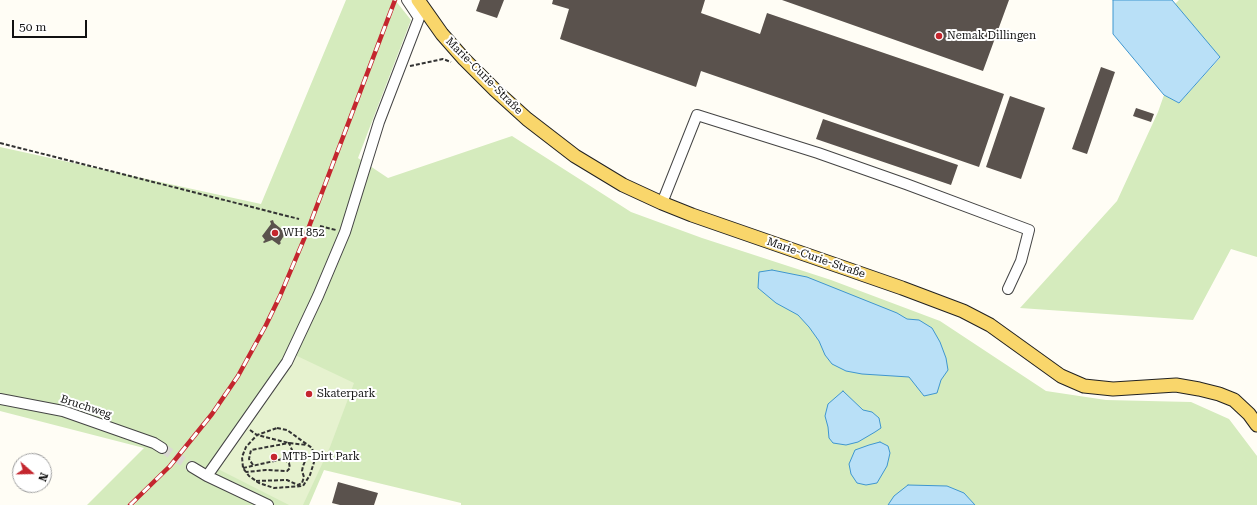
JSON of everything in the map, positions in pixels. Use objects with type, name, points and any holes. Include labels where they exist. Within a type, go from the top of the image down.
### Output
[{"type":"main road","name":"Marie-Curie-Straße","points":[[418,0],[442,34],[464,59],[527,119],[593,168],[623,185],[692,215],[902,288],[963,311],[990,325],[1060,376],[1084,386],[1113,388],[1176,386],[1199,389],[1219,394],[1234,400],[1249,414],[1257,425]]},
{"type":"street","points":[[207,476],[288,362],[345,232],[379,122],[419,18],[407,0]]},
{"type":"street","points":[[662,203],[697,115],[826,156],[1029,230],[1021,261],[1008,289]]},
{"type":"street","name":"Bruchweg","points":[[0,399],[63,411],[154,443],[162,448]]},
{"type":"street","points":[[192,467],[207,476],[268,505]]},
{"type":"path","points":[[401,68],[443,59],[454,63]]},
{"type":"path","points":[[0,143],[299,219]]},
{"type":"path","points":[[320,226],[345,232]]},
{"type":"path","points":[[243,426],[257,435],[289,443],[308,445]]},
{"type":"path","points":[[277,428],[287,430],[308,445],[312,448],[314,459],[310,476],[303,486],[292,488],[274,488],[259,484],[243,468],[242,457],[246,447],[257,435],[277,428]]},
{"type":"path","points":[[244,452],[289,443]]},
{"type":"path","points":[[243,468],[290,457],[292,450],[289,443]]},
{"type":"path","points":[[251,450],[250,459],[253,466]]},
{"type":"path","points":[[255,481],[287,480],[298,485],[302,483],[304,477],[302,471],[306,459],[314,455]]},
{"type":"path","points":[[246,472],[266,470],[287,471],[290,468],[290,463],[283,459]]},
{"type":"path","points":[[287,480],[292,488]]},
{"type":"green space","points":[[346,0],[395,0],[411,20],[358,158],[388,178],[512,136],[631,212],[702,238],[831,280],[940,321],[1046,391],[1106,400],[1191,402],[1229,419],[1257,456],[1257,505],[461,505],[461,503],[324,470],[309,505],[87,505],[144,448],[0,411],[0,147],[261,204]]},
{"type":"green space","points":[[1179,0],[1257,0],[1257,257],[1231,249],[1193,320],[1020,308],[1117,201],[1158,112],[1164,95],[1179,103],[1220,58],[1175,4]]},
{"type":"green space","points":[[295,355],[354,383],[330,447],[303,505],[289,505],[216,468]]},
{"type":"water","points":[[1113,0],[1172,0],[1220,57],[1179,103],[1164,95],[1113,34]]},
{"type":"water","points":[[772,270],[807,277],[897,313],[907,319],[919,320],[932,328],[940,342],[946,358],[948,370],[941,380],[937,393],[924,396],[909,377],[862,374],[846,371],[832,364],[825,355],[819,341],[798,315],[776,303],[758,288],[759,272]]},
{"type":"water","points":[[843,391],[863,410],[872,412],[879,418],[881,428],[858,442],[846,445],[833,443],[829,438],[825,416],[828,404]]},
{"type":"water","points":[[880,442],[888,446],[890,453],[887,466],[877,483],[866,485],[857,483],[851,474],[849,464],[855,450]]},
{"type":"water","points":[[908,485],[947,486],[964,493],[975,505],[888,505],[894,496]]},
{"type":"building","points":[[480,0],[504,0],[497,18],[476,11]]},
{"type":"building","points":[[553,0],[705,0],[701,13],[760,34],[767,13],[1004,94],[979,167],[701,71],[696,87],[560,39],[569,9],[552,4]]},
{"type":"building","name":"Nemak Dillingen","points":[[782,0],[1009,0],[983,71]]},
{"type":"building","points":[[1101,67],[1115,72],[1087,154],[1072,149]]},
{"type":"building","points":[[1010,96],[1045,108],[1021,179],[986,167]]},
{"type":"building","points":[[1136,108],[1154,114],[1151,122],[1133,116]]},
{"type":"building","points":[[823,119],[958,165],[951,185],[816,139]]},
{"type":"building","name":"WH 852","points":[[273,220],[274,223],[285,232],[279,245],[272,240],[263,242],[265,240],[262,236],[271,224],[270,221]]},
{"type":"building","points":[[338,482],[378,493],[374,505],[340,505],[332,503]]},
{"type":"tunnel","points":[[162,448],[192,467]]},
{"type":"railway","points":[[130,505],[170,466],[212,414],[238,376],[266,325],[307,232],[395,0]]},
{"type":"place","name":"Nemak Dillingen","points":[[939,36]]},
{"type":"place","name":"WH 852","points":[[275,233]]},
{"type":"place","name":"Skaterpark","points":[[309,394]]},
{"type":"place","name":"MTB-Dirt Park","points":[[274,457]]}]
